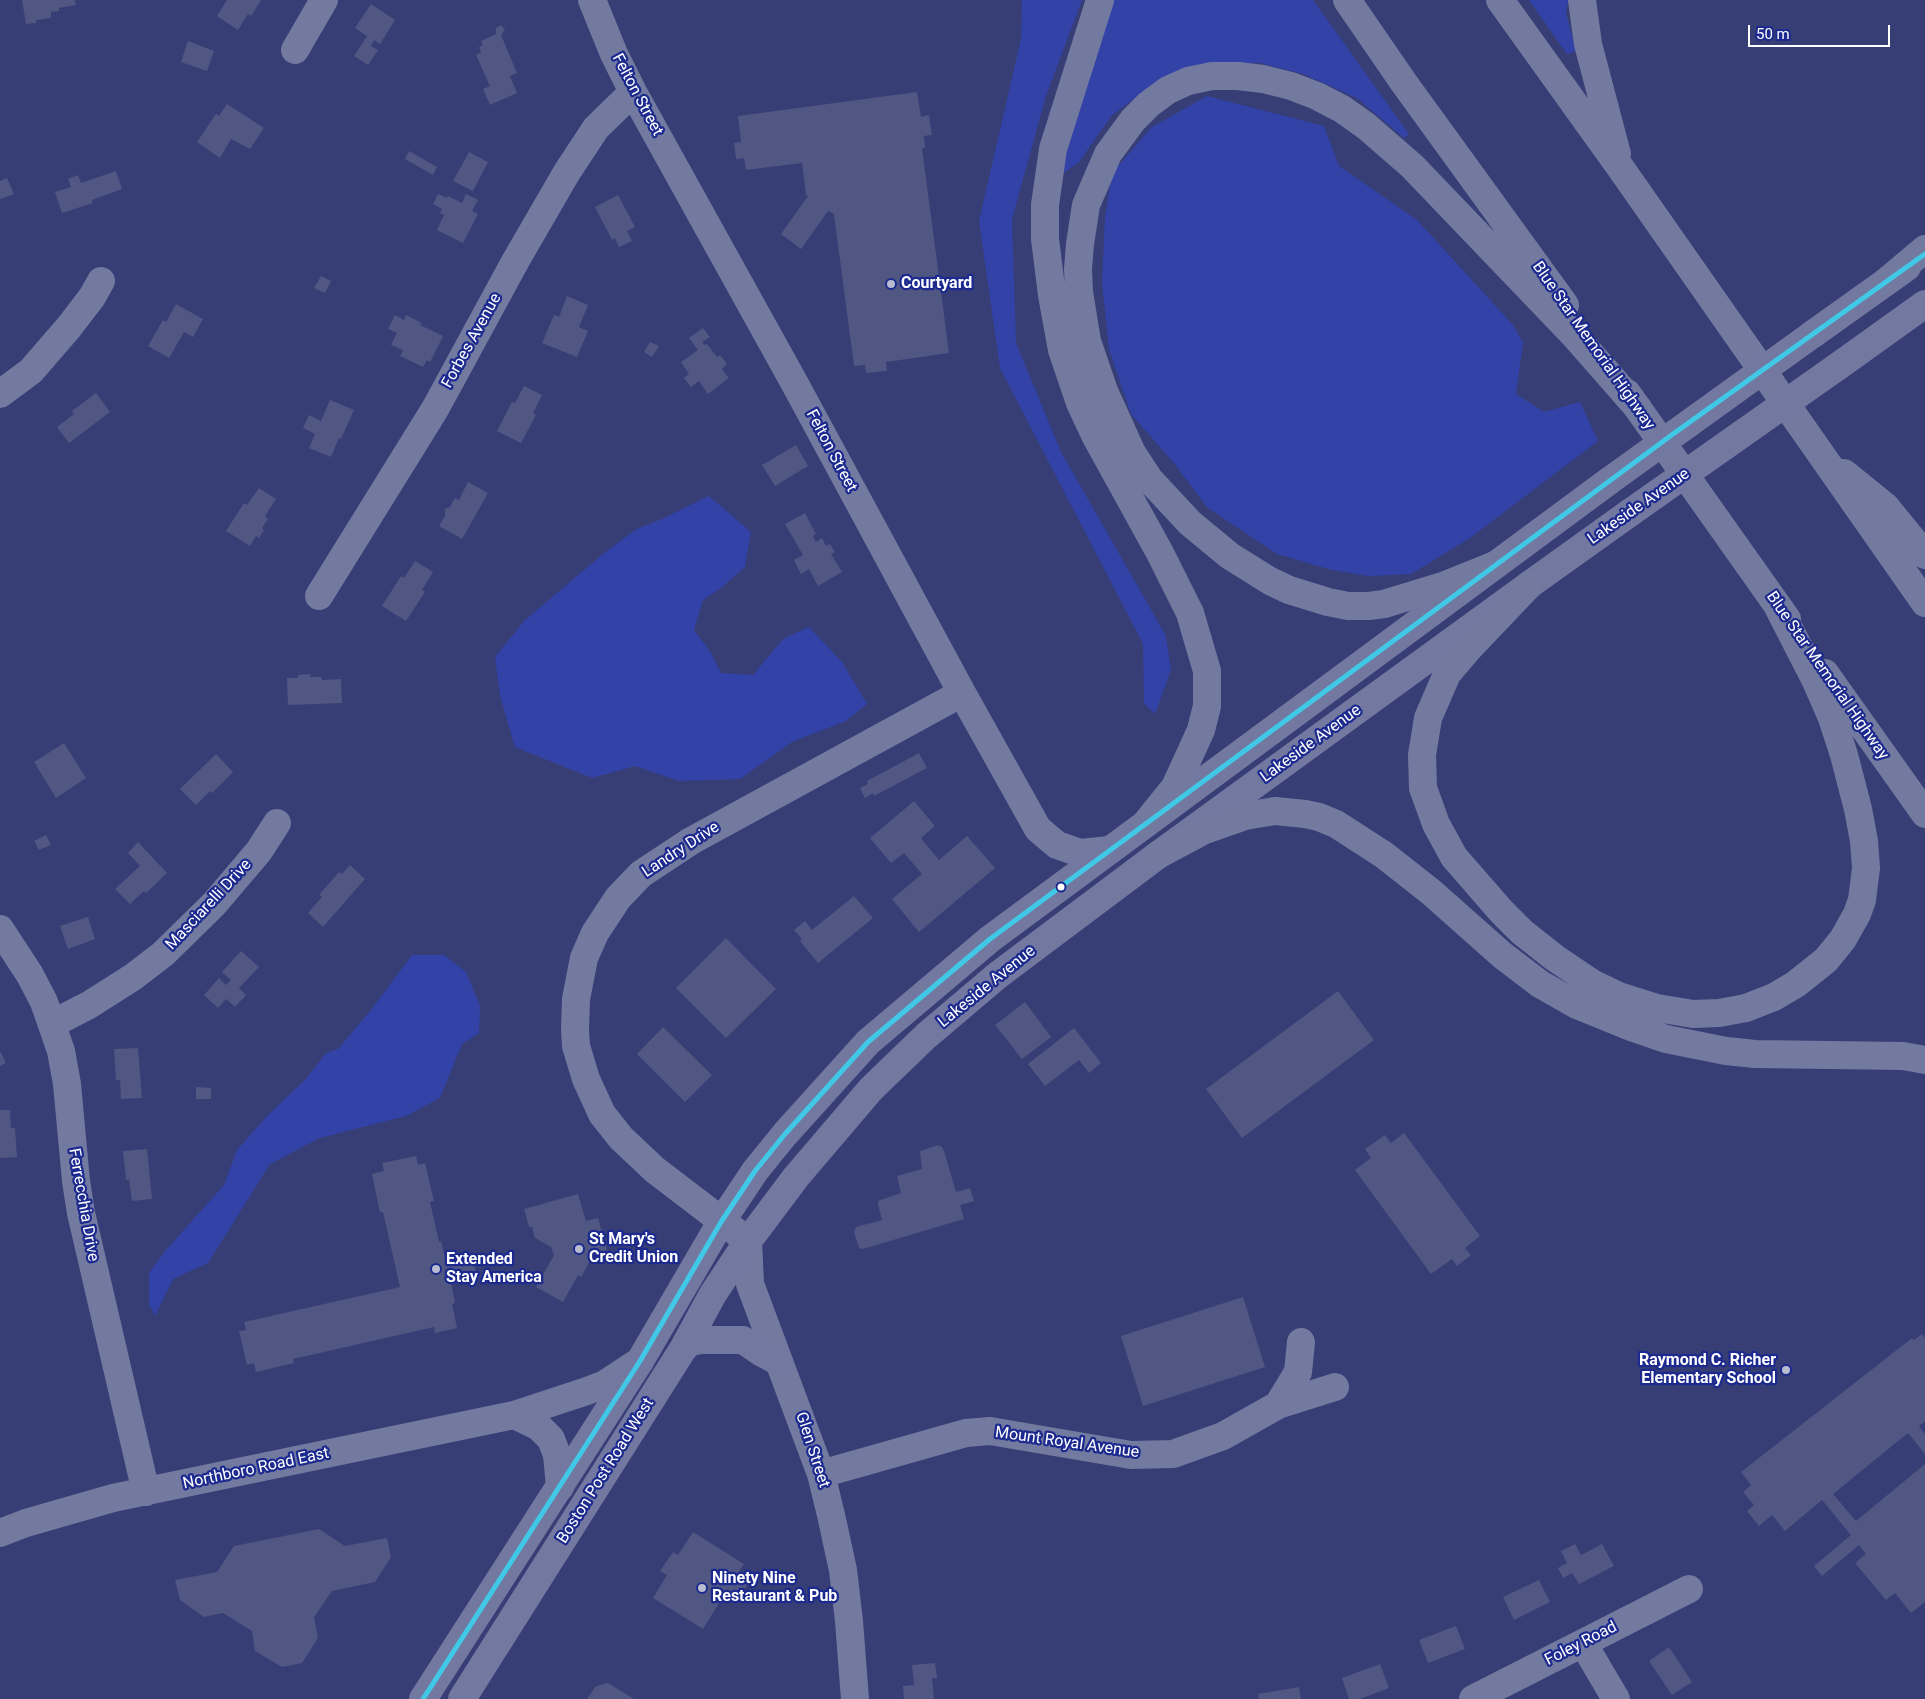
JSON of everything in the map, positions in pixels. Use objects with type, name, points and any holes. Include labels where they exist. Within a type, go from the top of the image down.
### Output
[{"type":"main road","points":[[295,50],[324,0]]},
{"type":"main road","name":"Felton Street","points":[[592,0],[614,54],[633,92],[1038,829],[1057,845],[1080,853],[1110,850]]},
{"type":"main road","points":[[1100,0],[1053,149],[1044,221],[1053,305],[1062,350],[1086,420],[1160,553],[1190,613],[1207,672],[1207,706],[1201,730],[1175,787],[1146,823]]},
{"type":"main road","name":"Blue Star Memorial Highway","points":[[1347,0],[1404,83],[1638,408],[1925,814]]},
{"type":"main road","points":[[1500,0],[1622,170],[1925,603]]},
{"type":"main road","points":[[1582,0],[1588,44],[1622,170]]},
{"type":"main road","points":[[1496,565],[1443,586],[1384,604],[1348,606],[1328,602],[1289,590],[1270,581],[1230,556],[1190,523],[1149,478],[1132,453],[1104,391],[1087,341],[1079,292],[1080,244],[1086,205],[1108,154],[1133,120],[1149,104],[1168,90],[1188,81],[1212,76],[1238,76],[1263,79],[1317,96],[1342,109],[1366,126],[1412,166],[1574,335],[1638,408]]},
{"type":"main road","name":"Forbes Avenue","points":[[320,596],[435,409],[516,260],[567,172],[596,128],[633,92]]},
{"type":"main road","points":[[1887,281],[1925,249]]},
{"type":"main road","name":"Lakeside Avenue","points":[[721,1222],[772,1149],[868,1042],[990,939],[1609,481],[1925,254]]},
{"type":"main road","points":[[0,394],[31,371],[69,327],[92,297],[101,281]]},
{"type":"main road","name":"Lakeside Avenue","points":[[748,1241],[796,1177],[856,1105],[940,1024],[991,981],[1158,855],[1529,585],[1925,304]]},
{"type":"main road","points":[[1819,454],[1886,507],[1925,555]]},
{"type":"main road","points":[[1529,585],[1450,670],[1428,718],[1422,755],[1423,788],[1436,824],[1454,857],[1501,911],[1522,932],[1555,958],[1592,983],[1619,996],[1657,1008],[1693,1014],[1719,1013],[1746,1008],[1774,997],[1796,984],[1826,960],[1844,939],[1862,900],[1866,868],[1864,841],[1844,755],[1832,718],[1815,679],[1777,605]]},
{"type":"main road","name":"Landry Drive","points":[[721,1222],[655,1170],[633,1150],[602,1114],[595,1102],[580,1062],[575,1030],[579,978],[584,958],[595,933],[618,898],[641,874],[659,861],[691,841],[962,693]]},
{"type":"main road","points":[[1158,855],[1205,830],[1245,816],[1275,811],[1319,817],[1352,833],[1389,859],[1431,892],[1502,955],[1540,984],[1577,1005],[1631,1027],[1666,1039],[1726,1051],[1755,1054],[1903,1056],[1925,1060]]},
{"type":"main road","name":"Masciarelli Drive","points":[[52,1024],[89,1005],[133,977],[163,954],[214,904],[259,850],[277,823]]},
{"type":"main road","name":"Ferrecchia Drive","points":[[0,929],[30,975],[44,1002],[61,1051],[67,1084],[80,1213],[146,1492]]},
{"type":"main road","points":[[721,1222],[748,1241]]},
{"type":"main road","name":"Boston Post Road West","points":[[423,1699],[640,1361],[721,1222]]},
{"type":"main road","name":"Boston Post Road West","points":[[462,1699],[683,1349],[713,1294],[748,1241]]},
{"type":"main road","name":"Glen Street","points":[[748,1241],[750,1284],[798,1407],[821,1474],[843,1570],[856,1699]]},
{"type":"main road","points":[[683,1349],[690,1342],[701,1340],[723,1338],[743,1340],[779,1362]]},
{"type":"main road","points":[[1278,1406],[1298,1372],[1301,1342]]},
{"type":"main road","name":"Northboro Road East","points":[[0,1533],[43,1518],[113,1498],[514,1415],[605,1384],[640,1361]]},
{"type":"main road","name":"Mount Royal Avenue","points":[[821,1474],[966,1433],[990,1431],[1131,1455],[1173,1454],[1223,1436],[1278,1406],[1335,1387]]},
{"type":"main road","points":[[514,1415],[539,1427],[551,1439],[557,1455],[560,1487]]},
{"type":"main road","name":"Foley Road","points":[[1473,1699],[1689,1589]]},
{"type":"main road","points":[[1583,1643],[1616,1699]]},
{"type":"shaded area","points":[[1022,0],[1082,0],[1046,96],[1012,219],[1016,343],[1061,452],[1166,636],[1171,670],[1155,714],[1144,703],[1143,644],[1000,368],[979,221],[1021,39]]},
{"type":"shaded area","points":[[1112,0],[1313,0],[1409,134],[1404,138],[1357,98],[1303,74],[1260,63],[1204,65],[1159,81],[1112,115],[1079,162],[1060,176],[1070,129]]},
{"type":"shaded area","points":[[1529,0],[1568,0],[1566,13],[1576,51],[1567,54]]},
{"type":"shaded area","points":[[1207,96],[1324,126],[1339,166],[1417,220],[1513,325],[1523,342],[1516,394],[1544,412],[1580,402],[1598,441],[1470,538],[1411,574],[1368,576],[1332,570],[1277,554],[1208,508],[1173,462],[1131,414],[1109,349],[1102,283],[1105,218],[1112,173],[1152,127]]},
{"type":"shaded area","points":[[709,496],[751,532],[745,567],[721,588],[703,600],[694,630],[711,653],[721,673],[753,675],[783,639],[809,627],[842,662],[867,704],[846,721],[792,742],[740,779],[679,781],[635,766],[592,778],[515,747],[500,696],[495,657],[524,621],[603,554],[635,530]]},
{"type":"shaded area","points":[[412,955],[444,955],[466,972],[480,1006],[479,1033],[462,1044],[440,1098],[406,1116],[320,1138],[270,1164],[208,1263],[173,1279],[155,1316],[149,1304],[149,1273],[166,1250],[224,1185],[237,1150],[268,1115],[306,1079],[326,1053],[338,1049],[371,1010]]},
{"type":"building","points":[[22,0],[75,0],[76,5],[59,8],[59,11],[51,12],[51,18],[36,20],[36,23],[26,24]]},
{"type":"building","points":[[227,0],[261,0],[251,16],[248,14],[238,30],[217,16]]},
{"type":"building","points":[[371,4],[395,20],[380,44],[374,40],[371,46],[378,50],[368,65],[354,56],[367,36],[355,28]]},
{"type":"building","points":[[501,25],[505,30],[501,35],[517,73],[510,76],[517,93],[490,105],[483,89],[490,86],[476,55],[481,52],[479,47],[483,45],[481,41],[496,34],[496,28]]},
{"type":"building","points":[[188,41],[214,51],[207,71],[181,62]]},
{"type":"building","name":"Courtyard","points":[[917,92],[921,117],[929,115],[932,135],[924,136],[925,148],[922,148],[949,353],[886,362],[887,371],[866,373],[865,365],[854,366],[834,214],[828,211],[801,249],[781,234],[808,196],[806,195],[802,163],[746,170],[744,158],[736,159],[734,143],[741,142],[738,116]]},
{"type":"building","points":[[227,104],[264,128],[250,149],[231,139],[220,158],[197,142],[216,114],[219,116]]},
{"type":"building","points":[[409,151],[437,167],[433,175],[405,159]]},
{"type":"building","points":[[469,152],[488,162],[473,191],[453,181]]},
{"type":"building","points":[[116,171],[122,189],[92,200],[93,203],[62,213],[55,192],[71,187],[68,179],[78,175],[81,183]]},
{"type":"building","points":[[7,178],[14,194],[0,199],[0,181]]},
{"type":"building","points":[[438,194],[447,198],[448,196],[462,203],[466,194],[478,200],[472,211],[478,214],[463,243],[437,230],[444,215],[440,213],[442,209],[433,204]]},
{"type":"building","points":[[618,195],[635,227],[627,231],[632,241],[619,247],[615,238],[612,240],[595,207]]},
{"type":"building","points":[[321,276],[331,281],[325,293],[314,288]]},
{"type":"building","points":[[567,296],[588,305],[579,327],[588,331],[577,357],[542,343],[554,315],[559,317]]},
{"type":"building","points":[[176,304],[203,319],[193,337],[184,332],[169,358],[148,346],[163,320],[166,322]]},
{"type":"building","points":[[395,315],[404,320],[406,315],[422,323],[420,325],[443,336],[430,362],[427,360],[423,367],[400,356],[403,350],[391,345],[397,333],[388,329]]},
{"type":"building","points":[[703,328],[710,337],[702,342],[705,345],[707,344],[717,357],[720,355],[727,364],[722,369],[729,378],[708,394],[699,381],[691,387],[684,378],[689,374],[681,362],[698,350],[689,338]]},
{"type":"building","points":[[650,342],[659,346],[652,357],[644,352]]},
{"type":"building","points":[[524,386],[542,395],[533,413],[536,415],[521,443],[497,431],[512,402],[515,403]]},
{"type":"building","points":[[96,393],[110,412],[69,443],[57,427],[74,414],[72,411]]},
{"type":"building","points":[[330,400],[354,410],[331,457],[309,448],[315,434],[303,428],[309,415],[321,421]]},
{"type":"building","points":[[796,445],[808,466],[775,486],[762,465]]},
{"type":"building","points":[[468,482],[488,493],[462,539],[439,526],[445,516],[445,509],[450,507],[455,498],[459,500]]},
{"type":"building","points":[[259,488],[276,499],[265,516],[268,519],[262,528],[264,530],[259,538],[256,536],[250,546],[226,531],[244,503],[247,505]]},
{"type":"building","points":[[805,513],[816,534],[813,536],[816,542],[822,538],[826,546],[830,544],[835,552],[831,554],[842,572],[818,586],[809,569],[801,574],[794,560],[803,555],[785,524]]},
{"type":"building","points":[[415,561],[433,572],[422,590],[425,592],[406,621],[382,606],[401,576],[404,578]]},
{"type":"building","points":[[310,674],[310,677],[321,677],[322,680],[341,679],[342,703],[288,705],[287,678],[298,678],[298,675]]},
{"type":"building","points":[[64,743],[86,778],[56,798],[34,762]]},
{"type":"building","points":[[919,753],[927,768],[874,796],[873,793],[865,798],[860,788],[868,784],[867,781]]},
{"type":"building","points":[[216,754],[233,772],[212,793],[210,791],[196,805],[180,789]]},
{"type":"building","points":[[914,801],[935,826],[921,838],[939,860],[967,836],[995,868],[919,932],[892,899],[922,874],[904,853],[891,863],[870,838]]},
{"type":"building","points":[[46,835],[51,845],[39,850],[34,841]]},
{"type":"building","points":[[138,842],[167,873],[146,893],[144,891],[130,904],[115,889],[140,866],[128,853]]},
{"type":"building","points":[[350,865],[365,879],[323,927],[308,913],[322,897],[319,895],[339,872],[342,874]]},
{"type":"building","points":[[854,896],[873,918],[818,963],[800,941],[802,939],[794,930],[805,921],[812,930]]},
{"type":"building","points":[[88,917],[95,939],[68,949],[60,926]]},
{"type":"building","points":[[726,938],[776,989],[726,1038],[676,988]]},
{"type":"building","points":[[241,951],[259,967],[239,988],[246,995],[235,1007],[226,999],[218,1008],[204,995],[219,978],[226,985],[231,980],[222,972]]},
{"type":"building","points":[[1338,991],[1374,1040],[1242,1138],[1206,1089]]},
{"type":"building","points":[[1025,1002],[1051,1037],[1022,1059],[995,1025]]},
{"type":"building","points":[[663,1027],[712,1075],[685,1102],[637,1054]]},
{"type":"building","points":[[1074,1028],[1101,1063],[1089,1073],[1079,1060],[1045,1086],[1028,1064]]},
{"type":"building","points":[[138,1048],[142,1098],[121,1099],[120,1080],[116,1080],[114,1049]]},
{"type":"building","points":[[0,1051],[6,1063],[0,1066]]},
{"type":"building","points":[[196,1087],[211,1088],[211,1099],[196,1099]]},
{"type":"building","points":[[0,1110],[10,1110],[11,1128],[15,1128],[17,1157],[0,1158]]},
{"type":"building","points":[[1404,1133],[1480,1236],[1465,1248],[1471,1255],[1457,1266],[1452,1259],[1431,1274],[1355,1170],[1371,1158],[1365,1149],[1385,1135],[1391,1143]]},
{"type":"building","points":[[938,1145],[944,1151],[956,1192],[970,1188],[974,1201],[960,1205],[964,1219],[863,1249],[859,1248],[854,1232],[856,1227],[882,1220],[878,1201],[901,1193],[897,1176],[922,1169],[920,1151]]},
{"type":"building","points":[[147,1149],[152,1199],[132,1201],[129,1179],[126,1180],[123,1151]]},
{"type":"building","name":"Extended Stay America","points":[[416,1156],[418,1165],[425,1163],[434,1201],[430,1202],[439,1242],[441,1241],[446,1262],[472,1256],[477,1276],[451,1282],[455,1303],[452,1304],[457,1328],[435,1333],[434,1327],[293,1359],[294,1363],[256,1372],[254,1363],[247,1365],[239,1331],[246,1330],[244,1322],[400,1287],[383,1212],[380,1212],[372,1174],[384,1171],[382,1163]]},
{"type":"building","name":"St Mary's Credit Union","points":[[578,1194],[586,1221],[598,1218],[607,1250],[595,1254],[581,1277],[578,1275],[563,1302],[536,1287],[554,1255],[551,1247],[535,1238],[532,1227],[529,1227],[524,1209]]},
{"type":"building","points":[[1243,1297],[1265,1367],[1143,1406],[1121,1336]]},
{"type":"building","points":[[1922,1334],[1925,1338],[1925,1421],[1919,1426],[1925,1434],[1925,1454],[1908,1433],[1833,1494],[1856,1521],[1925,1464],[1925,1602],[1911,1613],[1895,1593],[1886,1600],[1855,1563],[1866,1554],[1859,1545],[1822,1576],[1814,1566],[1851,1535],[1822,1500],[1785,1531],[1772,1515],[1759,1526],[1747,1511],[1754,1505],[1743,1492],[1751,1485],[1741,1472],[1912,1338],[1914,1340]]},
{"type":"building","points":[[319,1529],[345,1546],[387,1538],[391,1557],[375,1582],[332,1591],[314,1617],[318,1638],[302,1663],[282,1667],[255,1651],[252,1631],[223,1613],[204,1617],[180,1600],[175,1580],[217,1572],[234,1546]]},
{"type":"building","name":"Ninety Nine Restaurant & Pub","points":[[693,1532],[744,1564],[738,1573],[750,1580],[736,1603],[724,1595],[703,1629],[653,1598],[667,1575],[660,1571],[673,1552],[678,1555]]},
{"type":"building","points":[[1575,1544],[1581,1555],[1602,1544],[1614,1566],[1579,1584],[1572,1573],[1563,1578],[1558,1568],[1567,1563],[1561,1551]]},
{"type":"building","points":[[1539,1580],[1550,1602],[1514,1620],[1503,1597]]},
{"type":"building","points":[[1456,1626],[1465,1649],[1428,1663],[1419,1640]]},
{"type":"building","points":[[1669,1647],[1692,1682],[1672,1695],[1649,1661]]},
{"type":"building","points":[[935,1663],[937,1678],[932,1678],[934,1699],[904,1699],[903,1686],[914,1685],[912,1665]]},
{"type":"building","points":[[1380,1664],[1389,1688],[1360,1699],[1349,1699],[1342,1678]]},
{"type":"building","points":[[608,1683],[634,1699],[587,1699],[596,1686]]},
{"type":"building","points":[[1299,1687],[1301,1699],[1259,1699],[1258,1694]]},
{"type":"transit line","points":[[423,1699],[640,1361],[721,1222],[755,1171],[785,1134],[868,1042],[990,939],[1673,434],[1925,254]]},
{"type":"place","name":"Courtyard","points":[[891,284]]},
{"type":"place","name":"St Mary's Credit Union","points":[[579,1249]]},
{"type":"place","name":"Extended Stay America","points":[[436,1269]]},
{"type":"place","name":"Raymond C. Richer Elementary School","points":[[1786,1370]]},
{"type":"place","name":"Ninety Nine Restaurant & Pub","points":[[702,1588]]}]
